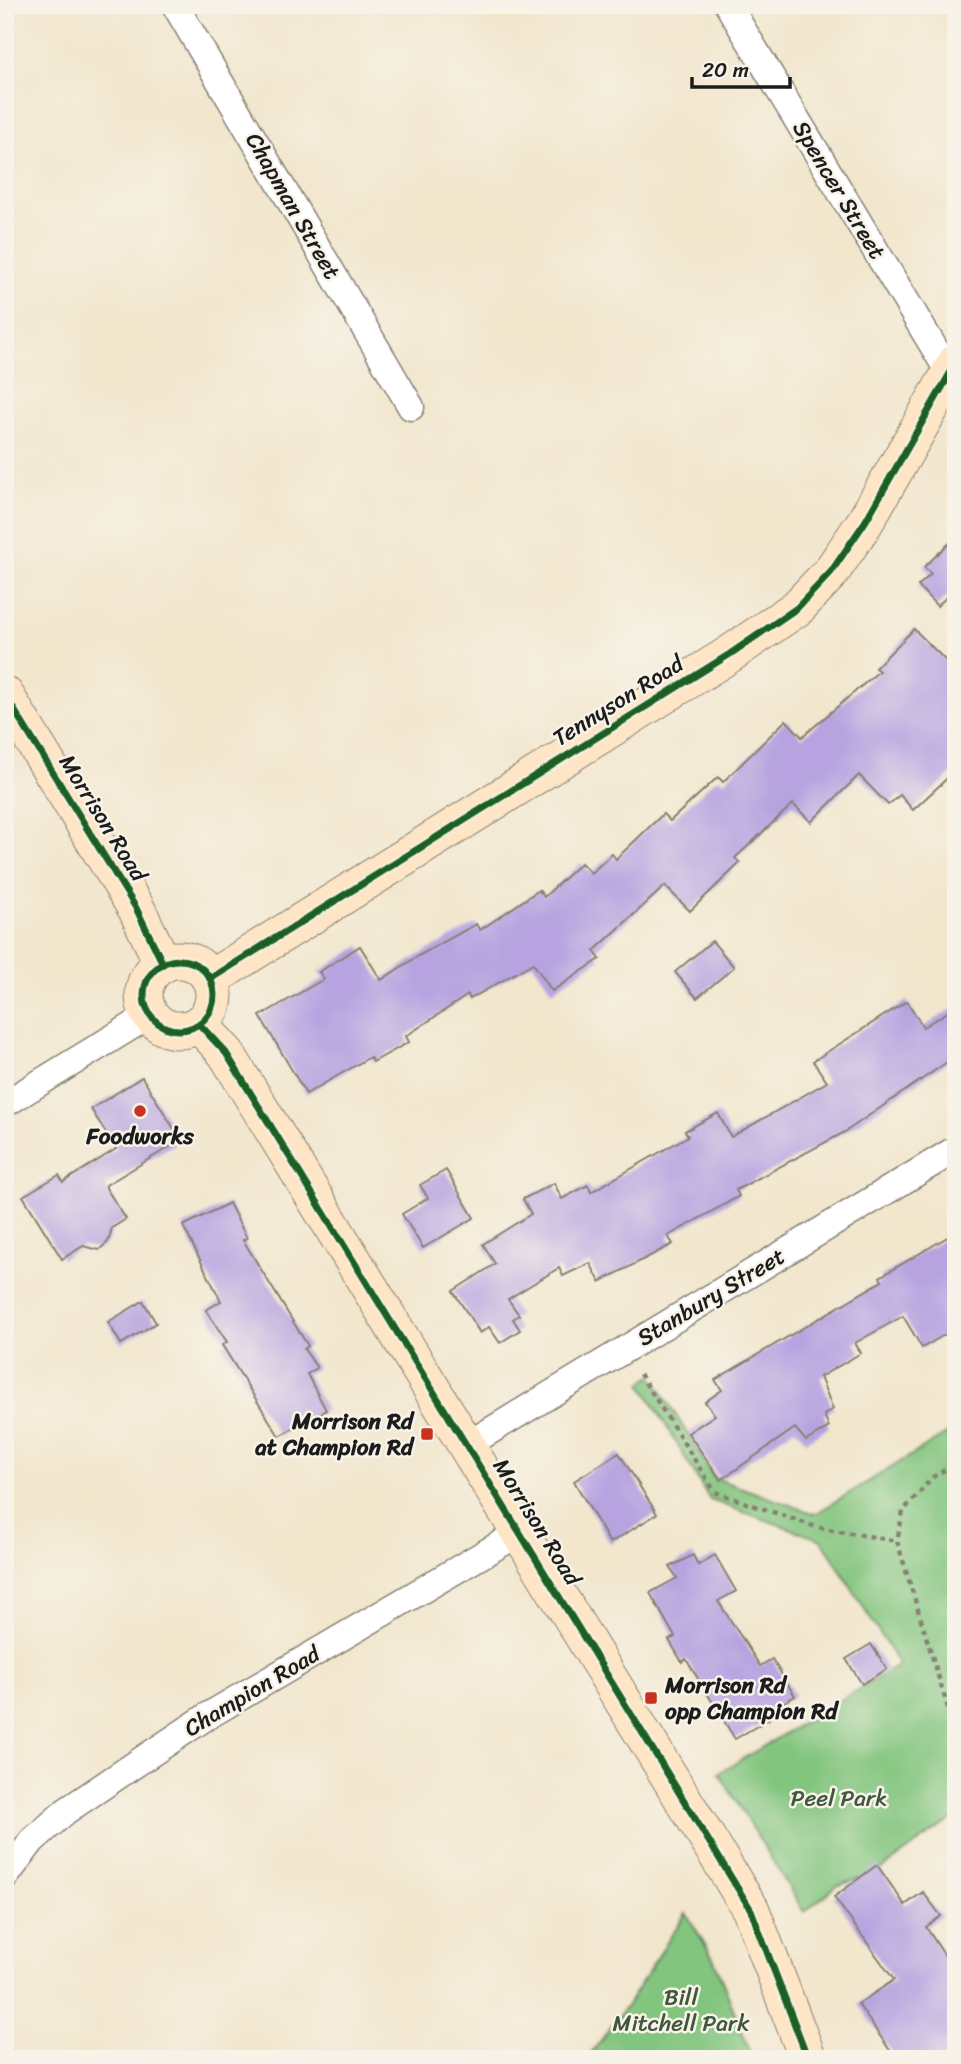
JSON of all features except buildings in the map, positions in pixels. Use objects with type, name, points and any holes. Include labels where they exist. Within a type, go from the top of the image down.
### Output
[{"type":"street","name":"Chapman Street","points":[[175,5],[411,407]]},
{"type":"street","name":"Spencer Street","points":[[728,5],[953,369]]},
{"type":"street","name":"Tennyson Road","points":[[210,979],[718,661],[797,608],[831,572],[865,522],[953,369]]},
{"type":"street","name":"Morrison Road","points":[[5,695],[136,908],[163,964]]},
{"type":"street","points":[[184,960],[204,970],[210,979],[214,999],[212,1008],[199,1024],[189,1029],[167,1028],[150,1015],[144,996],[145,987],[149,978],[163,964],[184,960]]},
{"type":"street","points":[[5,1104],[150,1015]]},
{"type":"street","name":"Morrison Road","points":[[199,1024],[226,1053],[751,1910],[808,2059]]},
{"type":"street","name":"Stanbury Street","points":[[467,1445],[956,1149]]},
{"type":"street","name":"Champion Road","points":[[5,1878],[40,1833],[66,1811],[151,1754],[218,1710],[521,1532]]},
{"type":"path","points":[[625,1350],[715,1492],[817,1527],[897,1541]]},
{"type":"path","points":[[951,1718],[897,1541],[903,1511],[933,1477],[956,1463]]},
{"type":"green space","name":"Peel Park","points":[[652,1376],[714,1478],[815,1514],[956,1428],[956,1816],[876,1873],[837,1886],[804,1912],[719,1773],[899,1665],[822,1540],[710,1500],[641,1383]]},
{"type":"green space","name":"Bill Mitchell Park","points":[[686,1913],[713,1958],[753,2059],[587,2059],[627,2005]]},
{"type":"cycle path","points":[[210,979],[730,654],[797,608],[831,572],[865,522],[956,363]]},
{"type":"cycle path","points":[[5,695],[136,908],[163,964]]},
{"type":"cycle path","points":[[179,960],[204,970],[214,995],[204,1020],[179,1030],[154,1020],[144,995],[154,970],[179,960]]},
{"type":"cycle path","points":[[199,1024],[226,1053],[751,1910],[808,2059]]},
{"type":"place","name":"Foodworks","points":[[140,1111]]},
{"type":"place","name":"Morrison Rd at Champion Rd","points":[[427,1434]]},
{"type":"place","name":"Morrison Rd opp Champion Rd","points":[[651,1698]]}]
